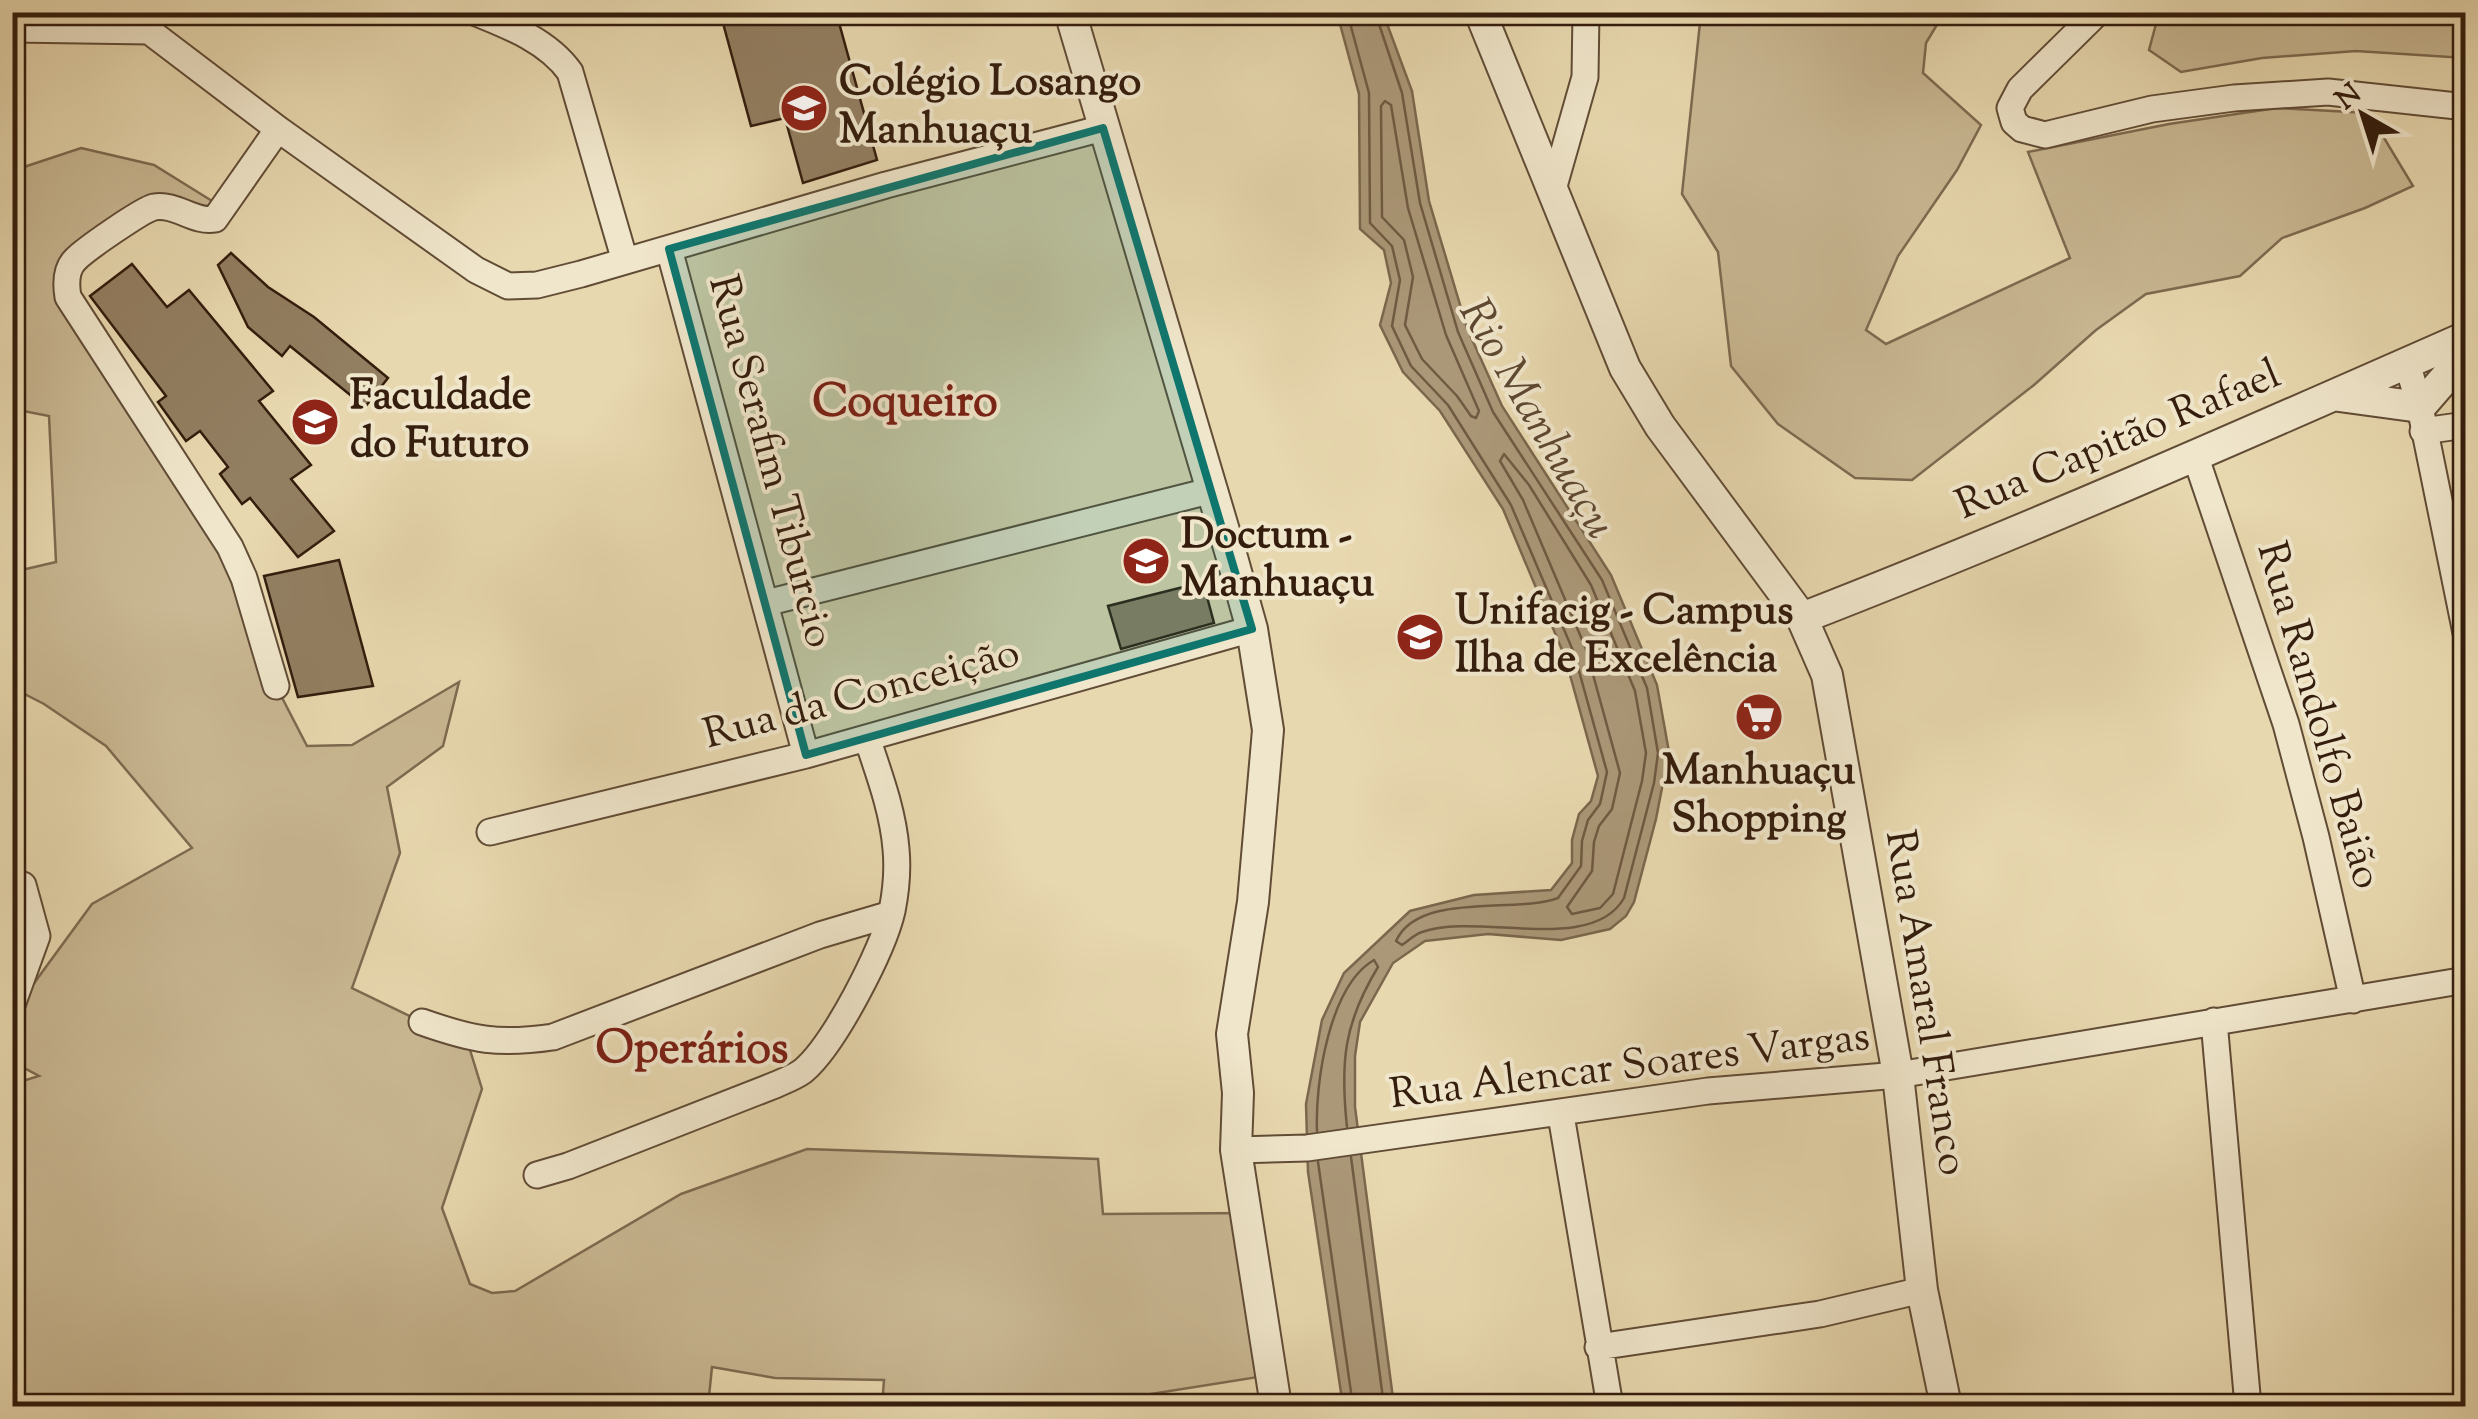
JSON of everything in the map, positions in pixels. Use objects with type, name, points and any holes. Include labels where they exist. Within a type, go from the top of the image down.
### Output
[{"type":"street","points":[[124,12],[278,129],[476,270],[508,286],[537,285],[1103,128]]},
{"type":"street","points":[[474,12],[538,42],[558,55],[570,72],[625,261]]},
{"type":"street","points":[[1070,12],[1252,630],[1268,730],[1253,902],[1232,1034],[1238,1093],[1236,1150],[1276,1406]]},
{"type":"street","name":"Rua Amaral Franco","points":[[1480,12],[1625,368],[1660,426],[1802,618],[1827,675],[1898,1075],[1922,1290],[1946,1406]]},
{"type":"street","points":[[1552,193],[1585,77],[1586,12]]},
{"type":"street","points":[[2098,12],[2020,90],[2010,108],[2014,122],[2022,128],[2045,135],[2152,109],[2234,98],[2328,92],[2466,107]]},
{"type":"street","points":[[12,30],[150,31]]},
{"type":"street","points":[[276,686],[238,563],[68,297],[66,281],[72,261],[141,213],[156,207],[172,208],[205,221],[215,219],[278,129]]},
{"type":"street","name":"Rua Serafim Tiburcio","points":[[668,248],[806,755]]},
{"type":"street","name":"Rua Capitão Rafael","points":[[1802,618],[2196,458],[2466,337]]},
{"type":"street","points":[[2421,419],[2466,354]]},
{"type":"street","points":[[2407,363],[2466,633]]},
{"type":"street","points":[[2334,396],[2421,419],[2466,425]]},
{"type":"street","name":"Rua Randolfo Baião","points":[[2196,458],[2286,724],[2353,1000]]},
{"type":"street","points":[[766,603],[1213,490]]},
{"type":"street","name":"Rua da Conceição","points":[[490,832],[806,755],[1252,630]]},
{"type":"street","points":[[538,1174],[802,1072],[840,1022],[891,914],[896,880],[894,832],[867,738]]},
{"type":"street","points":[[12,1005],[36,936],[23,885]]},
{"type":"street","points":[[422,1022],[466,1037],[509,1043],[552,1037],[820,935],[891,914]]},
{"type":"street","name":"Rua Alencar Soares Vargas","points":[[1236,1150],[1295,1150],[1708,1092],[1898,1075],[2466,980]]},
{"type":"street","points":[[2214,1021],[2248,1406]]},
{"type":"street","points":[[1561,1115],[1610,1406]]},
{"type":"street","points":[[1598,1348],[1820,1314],[1922,1290]]},
{"type":"highlighted area","points":[[1103,128],[1252,629],[806,755],[669,249]]},
{"type":"shaded area","points":[[1701,13],[1944,13],[1926,43],[1923,73],[1981,125],[1957,170],[1898,256],[1866,330],[1886,344],[2070,258],[2028,152],[2169,124],[2277,108],[2369,113],[2413,186],[2282,238],[2240,276],[2146,294],[1912,480],[1855,478],[1778,424],[1731,366],[1718,252],[1682,194]]},
{"type":"shaded area","points":[[2159,13],[2465,13],[2465,58],[2356,51],[2262,58],[2181,72],[2149,50]]},
{"type":"shaded area","points":[[81,148],[154,165],[225,209],[155,207],[66,281],[230,547],[276,686],[307,746],[352,745],[459,682],[443,746],[387,787],[400,853],[352,988],[422,1022],[466,1037],[482,1089],[442,1208],[470,1284],[492,1293],[515,1291],[681,1194],[807,1149],[1098,1159],[1103,1214],[1246,1213],[1271,1375],[1132,1397],[991,1399],[990,1406],[882,1406],[884,1380],[775,1378],[712,1367],[708,1406],[13,1406],[13,1084],[39,1076],[13,1062],[13,1012],[92,904],[192,848],[106,746],[13,688],[13,572],[56,562],[49,416],[13,409],[12,171]]},
{"type":"water","name":"Rio Manhuaçu","points":[[1337,13],[1383,13],[1412,91],[1429,201],[1467,328],[1502,406],[1611,575],[1657,685],[1669,752],[1656,819],[1634,902],[1626,916],[1610,929],[1561,940],[1488,934],[1425,941],[1393,963],[1360,1022],[1355,1107],[1394,1406],[1343,1406],[1308,1172],[1306,1104],[1322,1020],[1344,973],[1410,911],[1474,895],[1551,890],[1572,863],[1572,840],[1579,814],[1591,801],[1598,776],[1565,657],[1503,509],[1440,411],[1403,372],[1380,325],[1391,283],[1384,250],[1360,229],[1359,94]]},
{"type":"building","name":"Colégio Losango Manhuaçu","points":[[720,12],[836,12],[877,160],[803,183],[785,118],[751,126]]},
{"type":"building","points":[[231,253],[268,287],[314,317],[388,378],[365,407],[290,346],[282,356],[248,327],[218,265]]},
{"type":"building","points":[[132,264],[167,307],[189,290],[273,391],[259,401],[311,465],[291,479],[334,531],[298,557],[250,498],[242,504],[220,474],[228,467],[200,431],[186,441],[158,402],[166,396],[90,296]]},
{"type":"building","points":[[339,560],[373,686],[298,697],[264,576]]},
{"type":"building","points":[[1203,582],[1214,623],[1121,649],[1108,606]]},
{"type":"place","name":"Colégio Losango Manhuaçu","points":[[804,108]]},
{"type":"place","name":"Faculdade do Futuro","points":[[315,422]]},
{"type":"place","name":"Doctum - Manhuaçu","points":[[1146,561]]},
{"type":"place","name":"Unifacig - Campus Ilha de Excelência","points":[[1420,637]]},
{"type":"place","name":"Manhuaçu Shopping","points":[[1759,717]]},
{"type":"district","name":"Coqueiro","points":[[905,404]]},
{"type":"district","name":"Operários","points":[[692,1051]]}]
